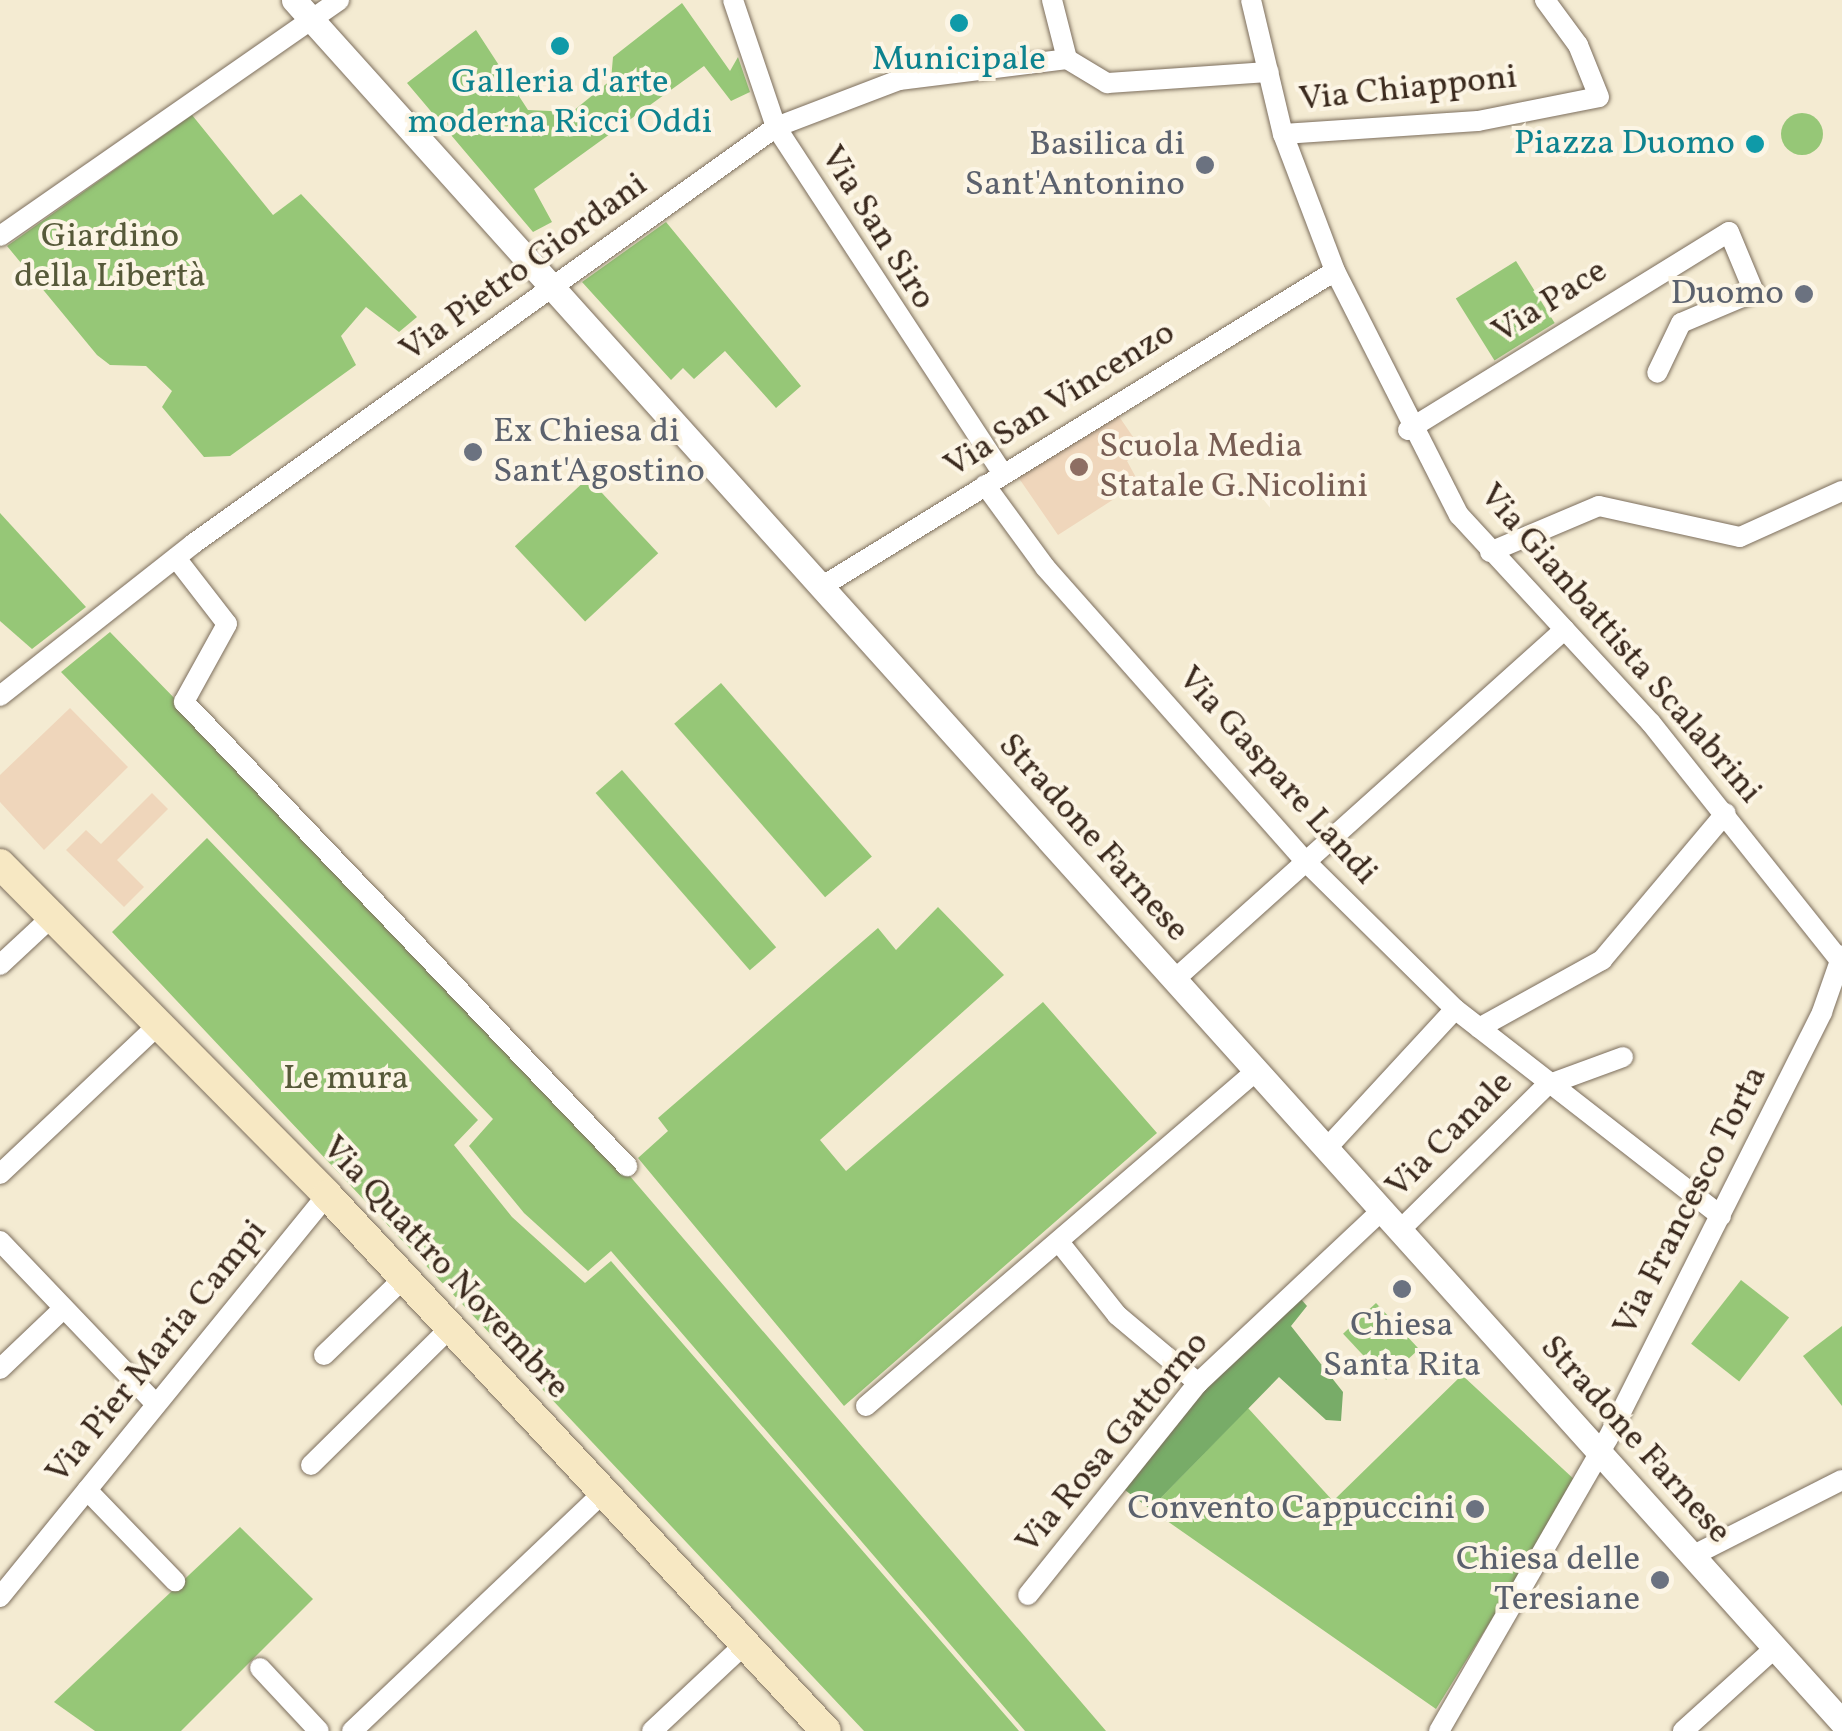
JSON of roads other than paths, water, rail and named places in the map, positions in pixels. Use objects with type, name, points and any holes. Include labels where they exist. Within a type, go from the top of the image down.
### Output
[{"type":"main road","name":"Via Quattro Novembre","points":[[0,864],[56,914],[327,1195],[826,1731]]},
{"type":"street","name":"Stradone Farnese","points":[[294,0],[1842,1722]]},
{"type":"street","points":[[0,236],[339,0]]},
{"type":"street","name":"Via San Siro","points":[[732,0],[776,127],[994,478]]},
{"type":"street","points":[[1052,0],[1067,58],[1106,83],[1269,72]]},
{"type":"street","name":"Via Gianbattista Scalabrini","points":[[1251,0],[1283,134],[1336,271],[1408,430],[1490,552],[1565,629],[1726,813],[1841,959]]},
{"type":"street","name":"Via Chiapponi","points":[[1283,134],[1478,121],[1599,97],[1578,46],[1545,0]]},
{"type":"street","name":"Via Pietro Giordani","points":[[0,696],[176,558],[776,127],[899,80],[1067,58]]},
{"type":"street","name":"Via Pace","points":[[1408,430],[1729,232],[1754,292],[1681,322],[1657,373]]},
{"type":"street","name":"Via San Vincenzo","points":[[821,587],[1336,271]]},
{"type":"street","name":"Via Gaspare Landi","points":[[994,478],[1045,567],[1304,860],[1455,1009],[1547,1086],[1721,1216]]},
{"type":"street","points":[[1490,552],[1600,506],[1740,537],[1842,491]]},
{"type":"street","points":[[176,558],[227,624],[184,702],[627,1166]]},
{"type":"street","points":[[1174,980],[1565,629]]},
{"type":"street","points":[[1479,1028],[1602,960],[1726,813]]},
{"type":"street","points":[[0,965],[56,914]]},
{"type":"street","name":"Via Francesco Torta","points":[[1440,1731],[1600,1453],[1822,1012],[1841,959]]},
{"type":"street","points":[[1326,1150],[1455,1009]]},
{"type":"street","points":[[0,1174],[160,1023]]},
{"type":"street","points":[[1547,1086],[1622,1057]]},
{"type":"street","points":[[866,1406],[1256,1071]]},
{"type":"street","name":"Via Canale","points":[[1399,1231],[1547,1086]]},
{"type":"street","name":"Via Pier Maria Campi","points":[[0,1597],[327,1195]]},
{"type":"street","name":"Via Rosa Gattorno","points":[[1028,1595],[1198,1383],[1381,1211]]},
{"type":"street","points":[[0,1241],[156,1404]]},
{"type":"street","points":[[1059,1242],[1117,1315],[1198,1383]]},
{"type":"street","points":[[324,1355],[404,1278]]},
{"type":"street","points":[[0,1369],[64,1308]]},
{"type":"street","points":[[311,1465],[450,1328]]},
{"type":"street","points":[[1692,1556],[1842,1480]]},
{"type":"street","points":[[88,1490],[175,1581]]},
{"type":"street","points":[[352,1731],[604,1492]]},
{"type":"street","points":[[652,1731],[745,1644]]},
{"type":"street","points":[[1684,1731],[1775,1648]]},
{"type":"street","points":[[260,1668],[320,1731]]},
{"type":"place","name":"Municipale","points":[[959,23]]},
{"type":"place","name":"Galleria d'arte moderna Ricci Oddi","points":[[560,46]]},
{"type":"place","name":"Piazza Duomo","points":[[1755,144]]},
{"type":"place","name":"Basilica di Sant'Antonino","points":[[1205,165]]},
{"type":"place","name":"Duomo","points":[[1804,294]]},
{"type":"place","name":"Ex Chiesa di Sant'Agostino","points":[[473,452]]},
{"type":"place","name":"Scuola Media Statale G.Nicolini","points":[[1079,467]]},
{"type":"place","name":"Chiesa Santa Rita","points":[[1402,1289]]},
{"type":"place","name":"Convento Cappuccini","points":[[1475,1509]]},
{"type":"place","name":"Chiesa delle Teresiane","points":[[1660,1580]]},
{"type":"park label","name":"Giardino della Libertà","points":[[110,257]]},
{"type":"park label","name":"Le mura","points":[[346,1079]]}]
